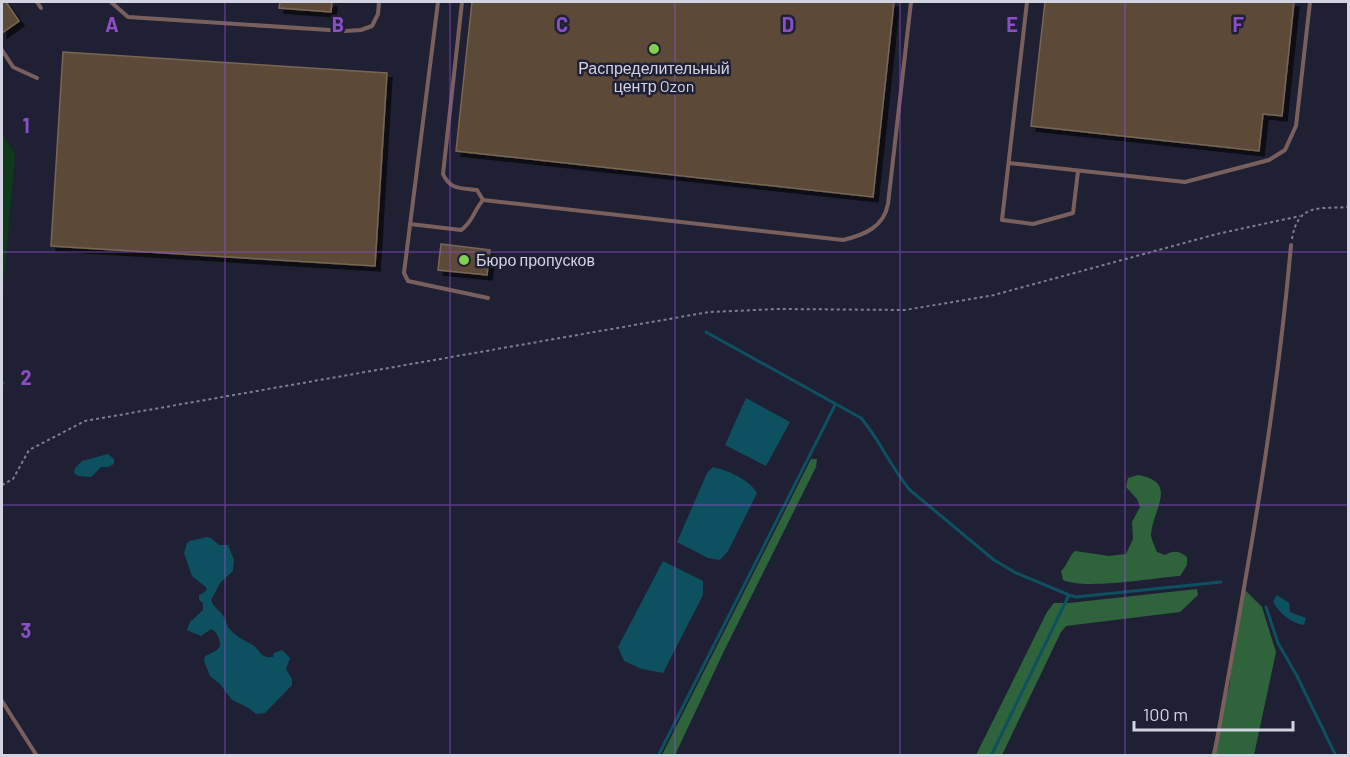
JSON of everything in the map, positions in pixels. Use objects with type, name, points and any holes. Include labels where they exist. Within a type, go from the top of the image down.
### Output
[{"type":"lane","points":[[37,2],[41,8]]},
{"type":"lane","points":[[111,2],[128,16],[345,31],[361,30],[372,26],[378,14],[379,2]]},
{"type":"lane","points":[[438,2],[404,273],[408,281],[488,298]]},
{"type":"lane","points":[[462,2],[443,174],[447,183],[453,187],[477,190],[483,200]]},
{"type":"lane","points":[[483,200],[843,240],[872,229],[881,222],[888,204],[911,2]]},
{"type":"lane","points":[[1027,2],[1002,220],[1033,224],[1073,213],[1078,170]]},
{"type":"lane","points":[[1009,163],[1185,182],[1269,160],[1285,150],[1296,126],[1310,2]]},
{"type":"lane","points":[[2,50],[13,67],[38,78]]},
{"type":"lane","points":[[410,224],[461,230],[469,225],[476,208],[483,200]]},
{"type":"lane","points":[[1214,756],[1244,589],[1267,440],[1287,295],[1291,245]]},
{"type":"lane","points":[[2,701],[37,756]]},
{"type":"path","points":[[2,485],[13,479],[30,450],[85,421],[709,312],[779,309],[904,310],[994,295],[1217,234],[1300,216],[1312,209],[1348,207]]},
{"type":"path","points":[[1291,245],[1294,225],[1300,216]]},
{"type":"green space","points":[[2,134],[15,154],[2,306]]},
{"type":"green space","points":[[811,459],[817,459],[816,467],[675,755],[662,755]]},
{"type":"green space","points":[[1138,475],[1158,484],[1161,490],[1151,534],[1157,552],[1165,555],[1176,552],[1187,557],[1187,565],[1180,576],[1102,584],[1073,583],[1063,580],[1061,571],[1075,551],[1109,556],[1126,554],[1133,539],[1132,522],[1140,507],[1137,499],[1126,487],[1128,478]]},
{"type":"green space","points":[[1197,589],[1198,595],[1180,612],[1066,626],[1061,632],[1002,755],[976,755],[1047,612],[1054,603]]},
{"type":"green space","points":[[1242,590],[1246,591],[1262,607],[1276,652],[1254,755],[1211,756],[1229,687]]},
{"type":"water","points":[[746,398],[790,422],[766,466],[725,445]]},
{"type":"water","points":[[108,454],[114,459],[114,464],[101,467],[91,477],[78,476],[74,473],[75,468],[82,461]]},
{"type":"water","points":[[713,467],[738,476],[757,493],[728,551],[720,560],[708,558],[677,542],[707,473]]},
{"type":"water","points":[[207,537],[219,545],[228,545],[234,560],[233,571],[220,583],[211,600],[228,627],[264,656],[273,657],[274,653],[282,650],[290,658],[286,669],[292,679],[292,685],[265,713],[256,714],[232,700],[220,684],[210,676],[204,661],[205,656],[216,651],[220,646],[215,632],[211,629],[201,636],[187,630],[190,622],[203,610],[203,603],[199,600],[199,595],[207,588],[192,576],[184,553],[187,543]]},
{"type":"water","points":[[663,561],[703,581],[703,595],[663,673],[642,669],[624,661],[618,647]]},
{"type":"water","points":[[1277,595],[1289,603],[1290,612],[1306,618],[1304,625],[1290,620],[1278,610],[1273,601]]},
{"type":"building","points":[[2,2],[6,2],[19,21],[2,33]]},
{"type":"building","points":[[280,2],[332,2],[331,12],[279,8]]},
{"type":"building","points":[[472,2],[894,2],[873,197],[456,151]]},
{"type":"building","points":[[1045,2],[1294,2],[1282,116],[1263,114],[1259,151],[1031,126]]},
{"type":"building","points":[[63,52],[387,73],[375,266],[51,246]]},
{"type":"building","name":"Бюро пропусков","points":[[441,244],[490,250],[487,275],[438,270]]},
{"type":"waterway","points":[[706,332],[861,418],[910,490],[994,560],[1016,573],[1076,597],[1221,582]]},
{"type":"waterway","points":[[658,756],[835,405]]},
{"type":"waterway","points":[[991,756],[1069,595]]},
{"type":"waterway","points":[[1266,607],[1278,643],[1297,676],[1336,756]]},
{"type":"place","name":"Распределительный центр Ozon","points":[[654,49]]},
{"type":"place","name":"Бюро пропусков","points":[[464,260]]}]
